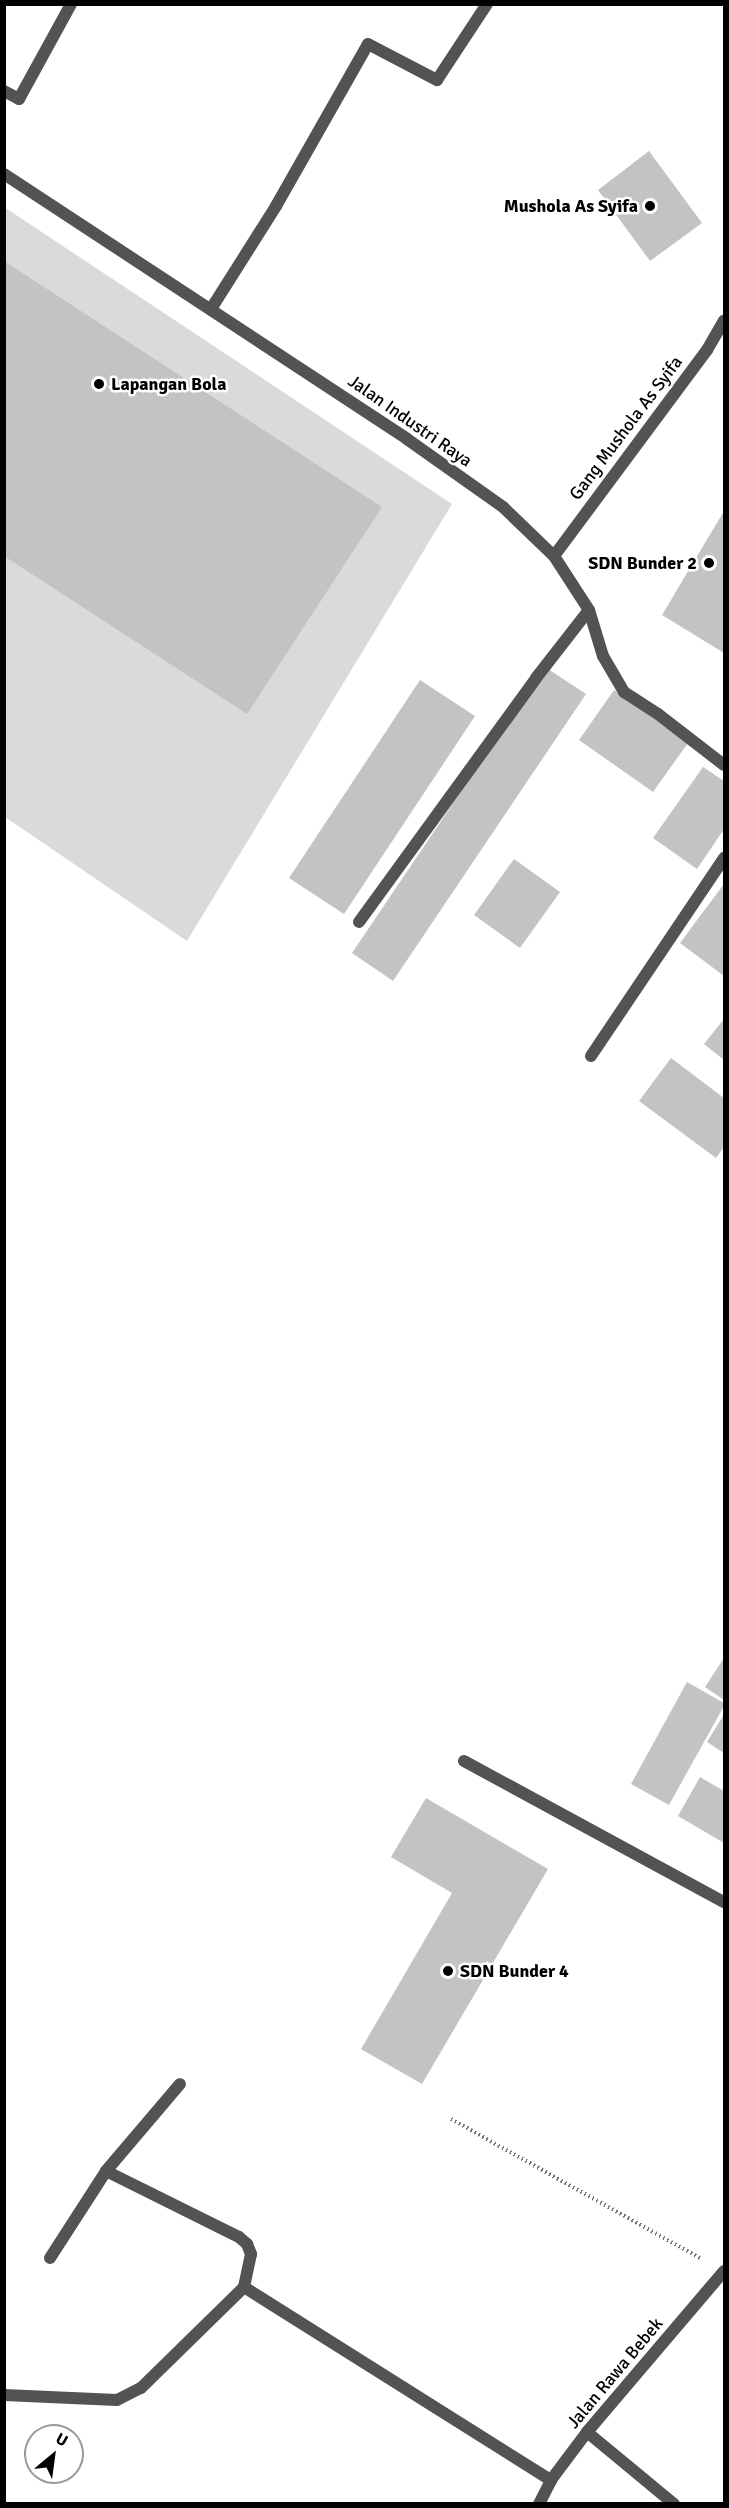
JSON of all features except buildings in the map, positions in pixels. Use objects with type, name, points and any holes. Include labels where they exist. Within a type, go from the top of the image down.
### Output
[{"type":"street","points":[[4,91],[19,99],[71,4]]},
{"type":"street","points":[[211,309],[276,206],[368,44],[437,80],[486,4]]},
{"type":"street","name":"Jalan Industri Raya","points":[[4,174],[407,439],[503,507],[554,555],[589,610],[603,656],[624,692],[658,714],[724,765]]},
{"type":"street","name":"Gang Mushola As Syifa","points":[[554,555],[707,350],[724,321]]},
{"type":"street","points":[[359,922],[536,678],[589,610]]},
{"type":"street","points":[[591,1056],[724,858]]},
{"type":"street","points":[[464,1761],[724,1902]]},
{"type":"street","points":[[50,2258],[106,2171],[180,2084]]},
{"type":"street","points":[[4,2395],[117,2400],[141,2388],[244,2287],[250,2254],[247,2244],[239,2237],[106,2171]]},
{"type":"street","name":"Jalan Rawa Bebek","points":[[539,2504],[551,2480],[587,2433],[724,2271]]},
{"type":"street","points":[[244,2287],[551,2480]]},
{"type":"street","points":[[587,2433],[674,2504]]},
{"type":"path","points":[[451,2119],[724,2271]]},
{"type":"shaded area","points":[[4,207],[452,504],[187,941],[5,817]]},
{"type":"place","name":"Mushola As Syifa","points":[[650,206]]},
{"type":"place","name":"Lapangan Bola","points":[[99,384]]},
{"type":"place","name":"SDN Bunder 2","points":[[709,563]]},
{"type":"place","name":"SDN Bunder 4","points":[[448,1971]]}]
